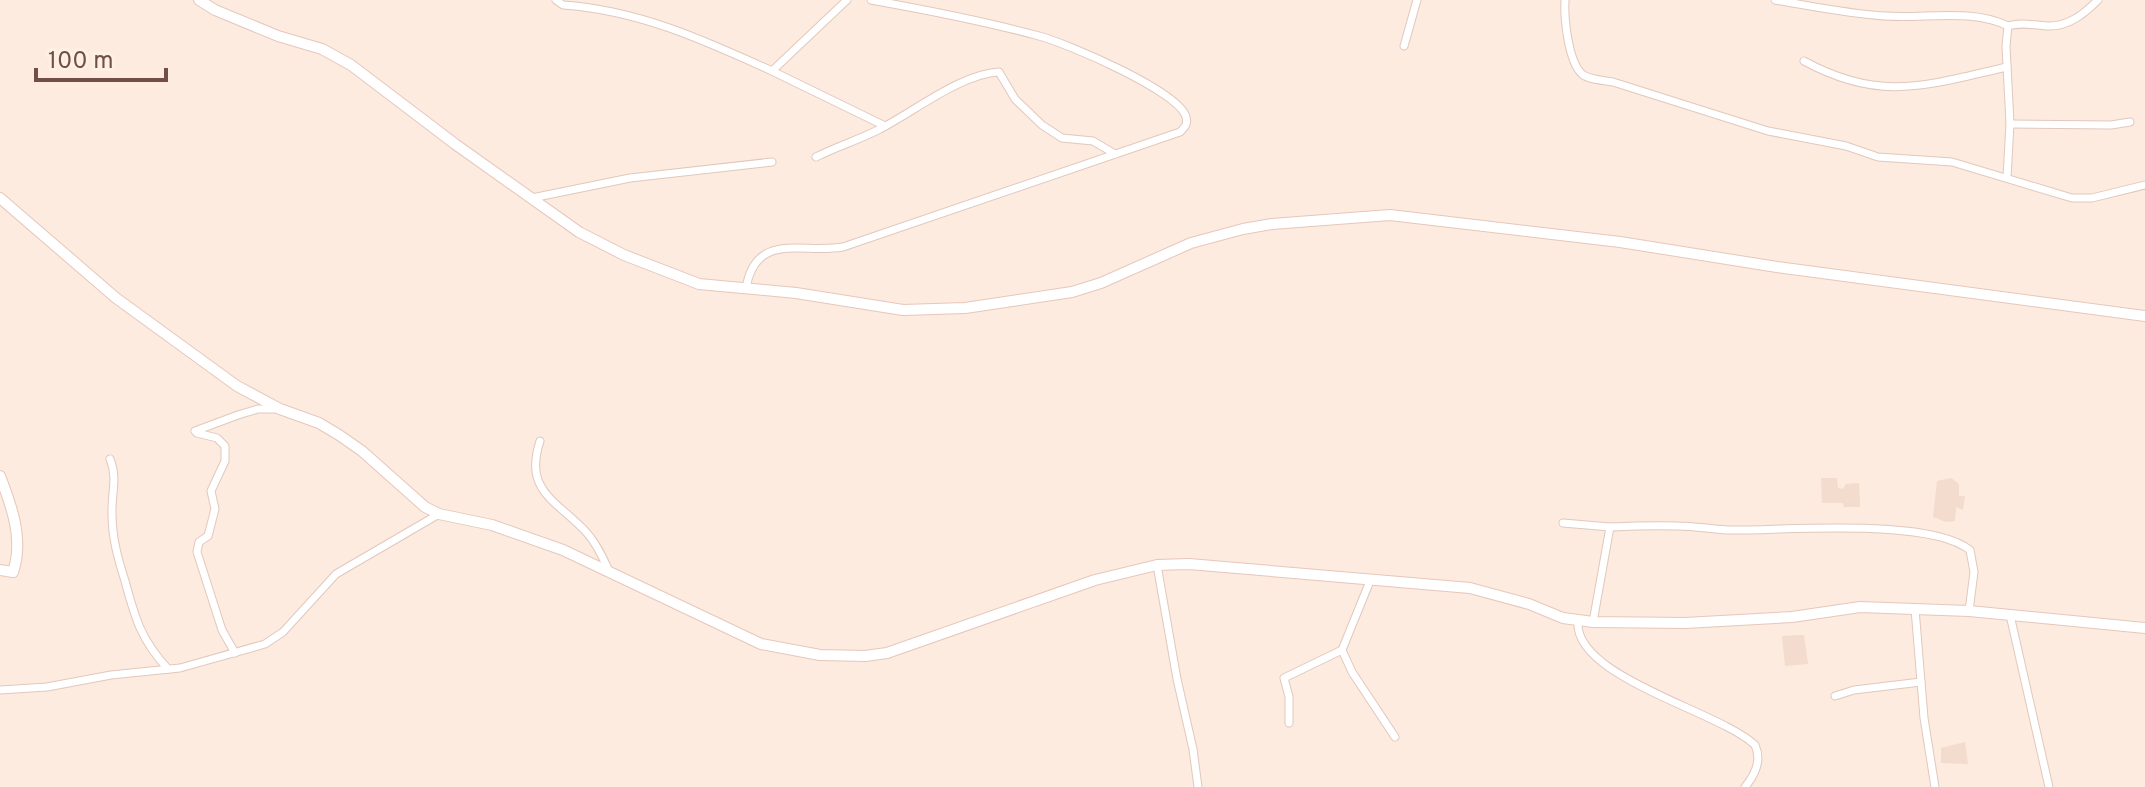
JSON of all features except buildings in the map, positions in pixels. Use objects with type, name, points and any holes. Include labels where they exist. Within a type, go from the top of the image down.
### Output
[{"type":"street","points":[[199,0],[215,10],[278,36],[322,49],[351,65],[579,232],[624,255],[688,281],[796,293],[903,310],[965,308],[1072,292],[1101,283],[1191,243],[1243,229],[1390,215],[1620,242],[1777,267],[2145,316]]},
{"type":"street","points":[[556,0],[563,5],[617,12],[659,23],[715,45],[885,126]]},
{"type":"street","points":[[772,71],[847,0]]},
{"type":"street","points":[[746,288],[755,263],[770,251],[779,248],[824,250],[843,247],[1180,132],[1186,126],[1182,108],[1149,84],[1042,37],[871,0]]},
{"type":"street","points":[[1404,46],[1417,0]]},
{"type":"street","points":[[1565,0],[1565,18],[1576,67],[1587,77],[1613,82],[1768,131],[1846,146],[1878,157],[1952,162],[2072,198],[2084,199],[2145,185]]},
{"type":"street","points":[[1775,0],[1811,2],[1886,16],[1962,16],[1998,21],[2008,26],[2024,23],[2061,25],[2086,12],[2098,0]]},
{"type":"street","points":[[2007,177],[2010,124],[2008,26]]},
{"type":"street","points":[[1804,61],[1834,77],[1852,82],[1904,87],[1929,85],[2007,67]]},
{"type":"street","points":[[816,157],[885,126],[981,73],[999,72],[1015,99],[1042,125],[1062,138],[1093,141],[1115,154]]},
{"type":"street","points":[[2010,124],[2111,125],[2130,122]]},
{"type":"street","points":[[532,198],[630,178],[772,162]]},
{"type":"street","points":[[0,198],[116,298],[237,386],[339,435],[362,451],[425,507],[439,514],[492,525],[528,537],[609,571],[735,634],[799,653],[876,655],[908,647],[970,622],[1095,580],[1157,565],[1189,564],[1470,588],[1578,621],[1685,623],[1792,617],[1860,607],[1969,611],[2145,628]]},
{"type":"street","points":[[235,653],[222,630],[197,552],[199,542],[208,536],[215,509],[211,491],[225,461],[225,446],[217,438],[195,431],[258,409],[280,409]]},
{"type":"street","points":[[540,441],[535,467],[541,489],[588,534],[609,571]]},
{"type":"street","points":[[110,459],[115,470],[113,540],[130,606],[145,640],[168,669]]},
{"type":"street","points":[[0,476],[13,509],[19,555],[13,572],[0,570]]},
{"type":"street","points":[[0,690],[47,687],[111,675],[168,669],[265,644],[277,636],[336,574],[439,514]]},
{"type":"street","points":[[1563,523],[1725,530],[1871,529],[1943,537],[1955,540],[1970,550],[1974,572],[1969,611]]},
{"type":"street","points":[[1593,622],[1610,527]]},
{"type":"street","points":[[1157,565],[1198,787]]},
{"type":"street","points":[[1289,723],[1289,697],[1284,678],[1342,650],[1370,581]]},
{"type":"street","points":[[1915,609],[1935,787]]},
{"type":"street","points":[[2010,615],[2049,787]]},
{"type":"street","points":[[1578,621],[1577,631],[1591,651],[1617,674],[1695,711],[1755,745],[1759,758],[1745,787]]},
{"type":"street","points":[[1342,650],[1352,672],[1395,737]]},
{"type":"street","points":[[1835,696],[1854,690],[1921,682]]},
{"type":"shaded area","points":[[1821,478],[1837,478],[1838,488],[1843,489],[1846,484],[1859,483],[1860,507],[1822,503]]},
{"type":"shaded area","points":[[1951,478],[1959,484],[1959,496],[1965,496],[1963,510],[1956,507],[1955,521],[1946,522],[1933,517],[1937,481]]},
{"type":"shaded area","points":[[1804,635],[1808,664],[1785,666],[1782,636]]},
{"type":"shaded area","points":[[1965,742],[1968,764],[1941,763],[1941,748]]}]
